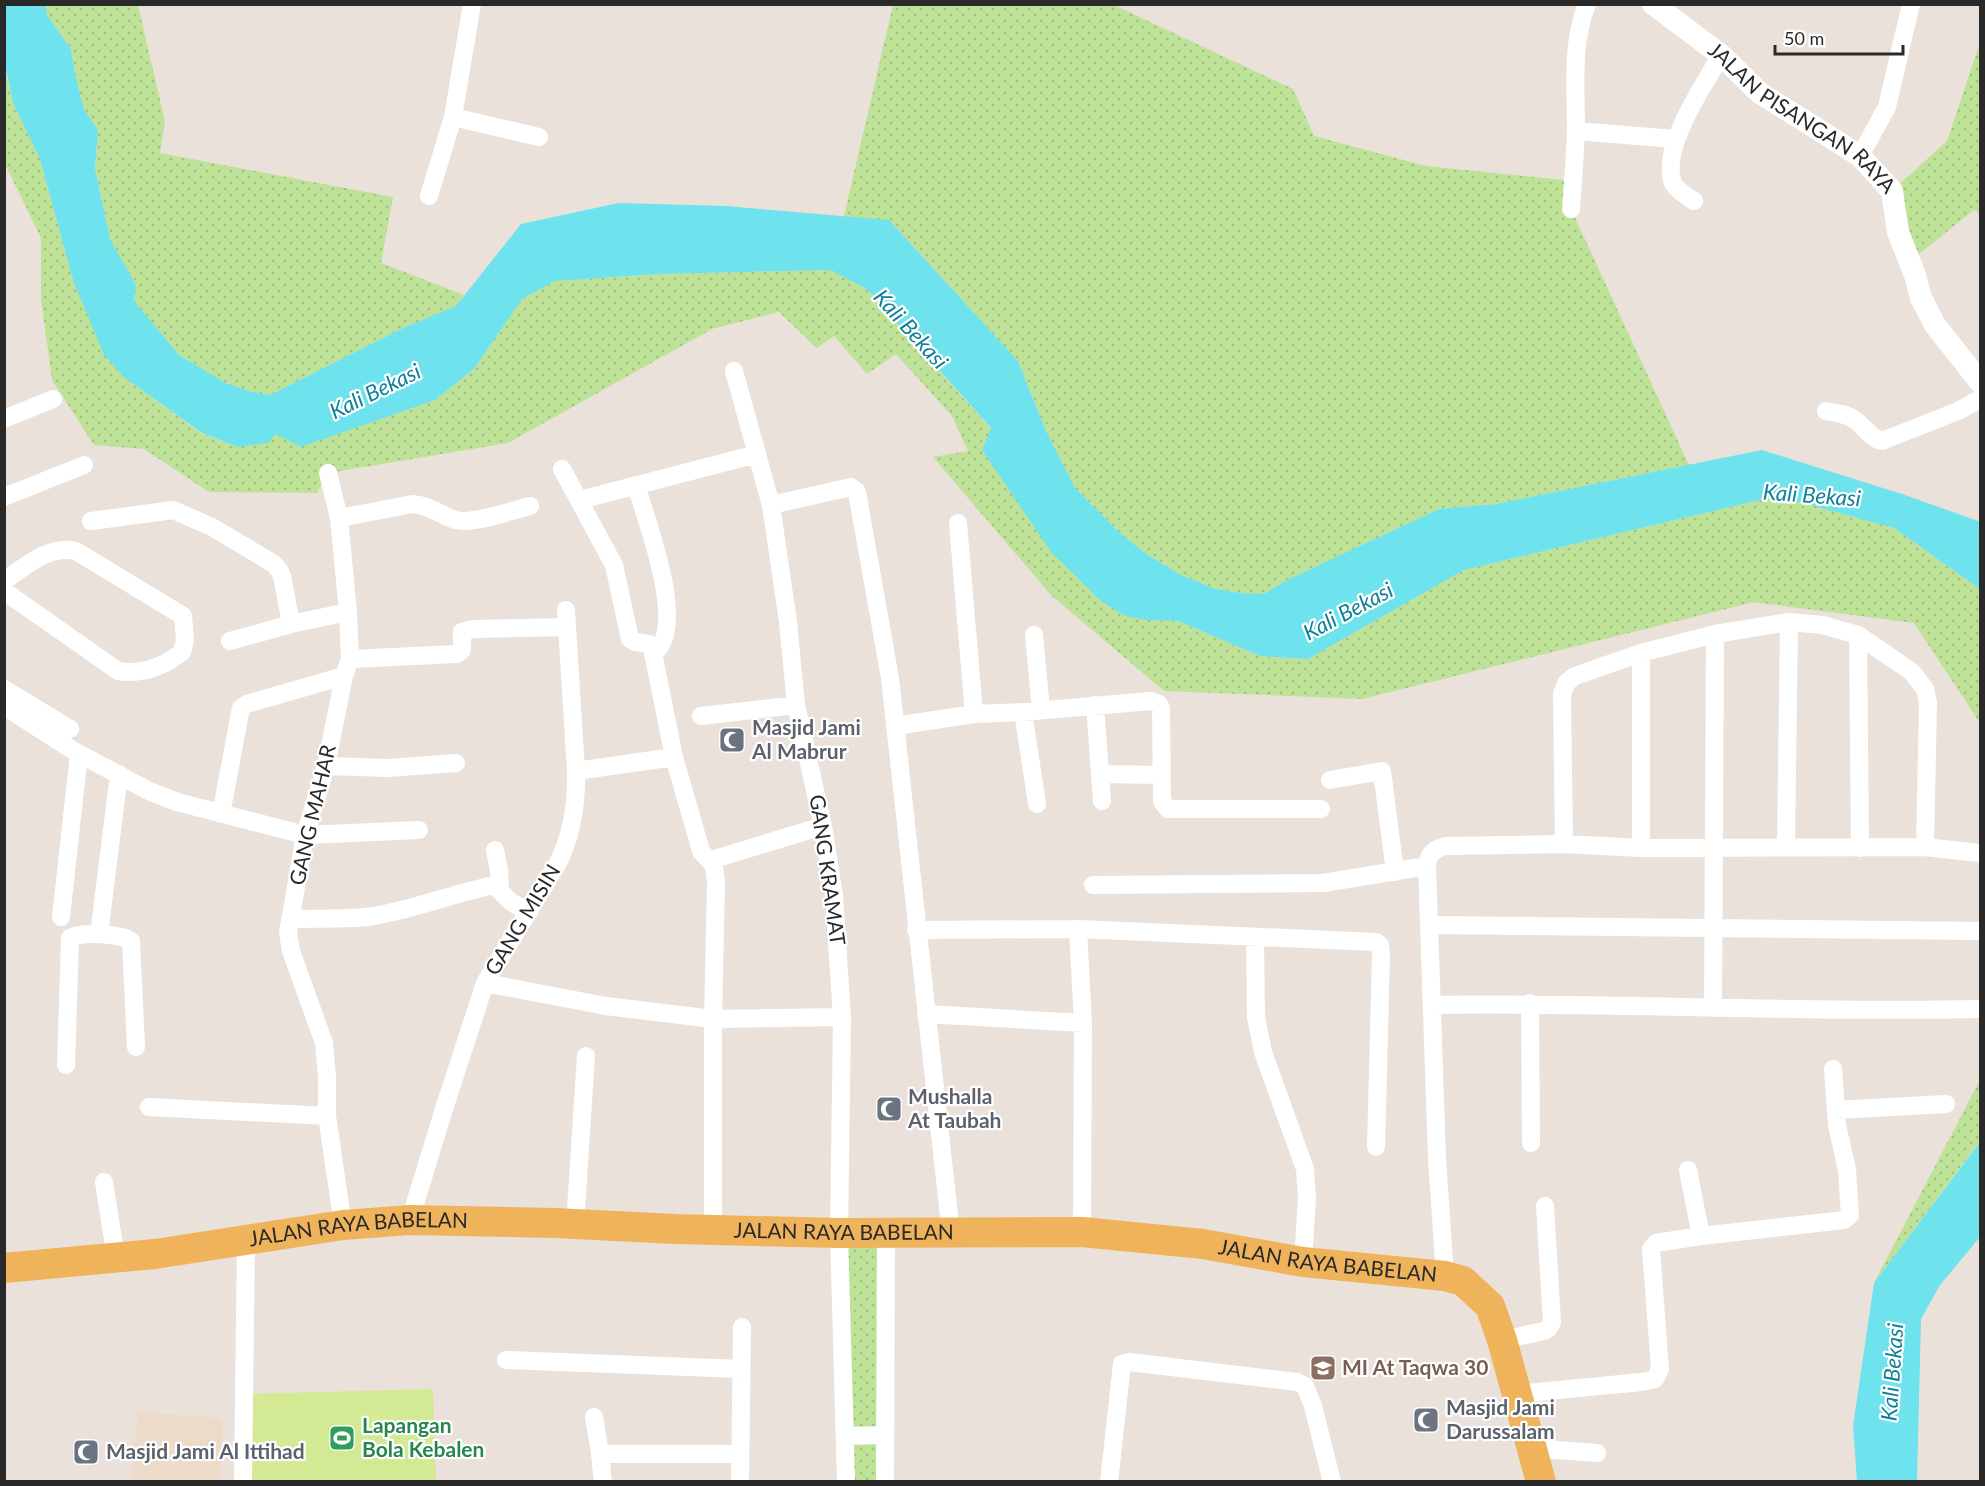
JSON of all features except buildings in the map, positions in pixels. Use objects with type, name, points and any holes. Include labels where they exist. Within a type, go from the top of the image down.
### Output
[{"type":"main road","name":"JALAN RAYA BABELAN","points":[[4,1268],[155,1254],[343,1226],[410,1220],[575,1224],[713,1231],[951,1234],[1082,1232],[1203,1244],[1303,1262],[1445,1276],[1463,1281],[1490,1306],[1502,1340],[1541,1482]]},
{"type":"street","points":[[429,196],[453,117],[472,4]]},
{"type":"street","points":[[1571,209],[1576,131],[1575,52],[1582,16],[1587,4]]},
{"type":"street","points":[[1860,156],[1887,107],[1911,4]]},
{"type":"street","name":"JALAN PISANGAN RAYA","points":[[1659,6],[1721,55],[1760,93],[1860,156],[1892,191],[1898,232],[1915,275],[1921,298],[1935,324],[1980,382]]},
{"type":"street","points":[[1694,201],[1673,184],[1669,167],[1675,139],[1721,55]]},
{"type":"street","points":[[453,117],[539,137]]},
{"type":"street","points":[[1576,131],[1675,139]]},
{"type":"street","name":"GANG KRAMAT","points":[[734,371],[771,505],[788,622],[796,705],[823,826],[834,896],[842,1017],[839,1233],[846,1482]]},
{"type":"street","points":[[4,419],[53,399]]},
{"type":"street","points":[[1826,411],[1848,416],[1864,427],[1876,440],[1882,441],[1958,411],[1980,399]]},
{"type":"street","points":[[579,500],[757,454]]},
{"type":"street","points":[[4,497],[84,465]]},
{"type":"street","points":[[562,469],[614,565],[630,639],[634,642],[649,644],[654,653],[674,757],[701,851],[711,860],[715,868],[713,1231]]},
{"type":"street","name":"GANG MAHAR","points":[[328,473],[339,518],[348,612],[347,668],[326,765],[305,835],[288,933],[291,951],[324,1043],[327,1116],[343,1226]]},
{"type":"street","points":[[636,485],[667,599],[665,634],[661,646],[654,653]]},
{"type":"street","points":[[771,505],[851,487],[857,492],[890,678],[951,1234]]},
{"type":"street","points":[[339,518],[422,504],[455,520],[468,521],[530,506]]},
{"type":"street","points":[[91,521],[172,510],[212,527],[274,564],[279,570],[291,624]]},
{"type":"street","points":[[958,523],[974,714]]},
{"type":"street","points":[[4,581],[45,554],[66,549],[75,551],[183,616],[185,640],[182,652],[158,668],[129,673],[118,671],[4,591]]},
{"type":"street","points":[[230,641],[291,624],[348,612]]},
{"type":"street","name":"GANG MISIN","points":[[347,668],[457,654],[462,650],[461,633],[473,629],[566,619],[576,771],[574,810],[566,845],[529,912],[485,983],[410,1220]]},
{"type":"street","points":[[1786,847],[1788,622]]},
{"type":"street","points":[[1564,844],[1564,688],[1567,682],[1575,676],[1641,653],[1715,634],[1788,622],[1822,625],[1858,635],[1912,672],[1925,689],[1928,709],[1925,847]]},
{"type":"street","points":[[1713,1008],[1715,634]]},
{"type":"street","points":[[1034,635],[1032,711],[1037,804]]},
{"type":"street","points":[[1858,635],[1860,848]]},
{"type":"street","points":[[1641,653],[1641,848]]},
{"type":"street","points":[[221,814],[241,708],[347,668]]},
{"type":"street","points":[[4,689],[70,729]]},
{"type":"street","points":[[895,726],[974,714],[1151,701],[1159,705],[1162,712],[1163,805],[1171,810],[1322,809]]},
{"type":"street","points":[[701,716],[796,705]]},
{"type":"street","points":[[1095,705],[1102,801]]},
{"type":"street","points":[[4,706],[79,754],[149,791],[177,802],[305,835],[419,830]]},
{"type":"street","points":[[62,917],[79,754]]},
{"type":"street","points":[[576,771],[674,757]]},
{"type":"street","points":[[326,765],[388,768],[456,763]]},
{"type":"street","points":[[1330,780],[1382,771],[1395,872]]},
{"type":"street","points":[[99,934],[119,774]]},
{"type":"street","points":[[1100,774],[1162,775]]},
{"type":"street","points":[[711,860],[823,826]]},
{"type":"street","points":[[1445,1276],[1437,1158],[1431,925],[1427,866],[1435,850],[1446,846],[1564,844],[1641,848],[1925,847],[1980,853]]},
{"type":"street","points":[[495,850],[501,894],[529,912]]},
{"type":"street","points":[[1093,885],[1323,884],[1427,866]]},
{"type":"street","points":[[290,919],[372,916],[409,908],[466,890],[499,884]]},
{"type":"street","points":[[1431,925],[1980,931]]},
{"type":"street","points":[[916,930],[1078,929],[1371,940],[1380,945],[1381,954],[1376,1147]]},
{"type":"street","points":[[1078,929],[1083,1023],[1082,1232]]},
{"type":"street","points":[[66,1065],[70,938],[77,934],[127,938],[132,944],[136,1047]]},
{"type":"street","points":[[1255,937],[1256,1017],[1263,1052],[1305,1169],[1307,1197],[1303,1262]]},
{"type":"street","points":[[485,983],[606,1006],[713,1019],[842,1017]]},
{"type":"street","points":[[1433,1005],[1530,1003],[1713,1008],[1980,1009]]},
{"type":"street","points":[[1530,1003],[1531,1143]]},
{"type":"street","points":[[926,1014],[1083,1023]]},
{"type":"street","points":[[575,1224],[586,1056]]},
{"type":"street","points":[[1516,1394],[1655,1379],[1660,1369],[1651,1250],[1656,1243],[1846,1219],[1850,1215],[1850,1199],[1836,1110],[1833,1069]]},
{"type":"street","points":[[1836,1110],[1946,1104]]},
{"type":"street","points":[[149,1107],[327,1116]]},
{"type":"street","points":[[1688,1170],[1701,1236]]},
{"type":"street","points":[[104,1182],[116,1258]]},
{"type":"street","points":[[1502,1340],[1544,1331],[1552,1322],[1545,1206]]},
{"type":"street","points":[[885,1482],[886,1233]]},
{"type":"street","points":[[243,1482],[246,1239]]},
{"type":"street","points":[[740,1482],[742,1327]]},
{"type":"street","points":[[506,1360],[741,1369]]},
{"type":"street","points":[[1109,1482],[1122,1364],[1129,1362],[1297,1382],[1305,1386],[1313,1406],[1332,1482]]},
{"type":"street","points":[[594,1417],[603,1482]]},
{"type":"street","points":[[845,1436],[885,1434]]},
{"type":"street","points":[[1531,1448],[1597,1453]]},
{"type":"street","points":[[600,1454],[740,1454]]},
{"type":"shaded area","points":[[138,1412],[223,1418],[219,1481],[131,1481]]},
{"type":"green space","points":[[46,5],[138,5],[165,122],[160,153],[393,197],[381,263],[464,295],[456,306],[403,328],[270,395],[252,392],[226,383],[179,355],[133,301],[136,285],[110,239],[95,168],[98,130],[84,109],[71,49],[47,15]]},
{"type":"green space","points":[[893,5],[1114,5],[1293,89],[1314,136],[1426,166],[1573,181],[1571,209],[1689,465],[1496,504],[1439,509],[1287,580],[1264,594],[1216,589],[1181,575],[1148,555],[1121,534],[1075,488],[1046,431],[1018,361],[890,221],[844,216]]},
{"type":"green space","points":[[1980,42],[1980,214],[1974,210],[1909,262],[1892,191],[1947,141]]},
{"type":"green space","points":[[4,65],[13,103],[40,159],[73,280],[125,378],[201,433],[238,447],[276,434],[373,421],[435,400],[474,369],[522,299],[555,281],[660,274],[831,270],[868,290],[991,429],[982,450],[1146,620],[1178,621],[1260,656],[1308,659],[1464,570],[1781,495],[1894,528],[1980,589],[1980,723],[1914,623],[1754,602],[1362,699],[1164,691],[1051,595],[933,457],[968,451],[952,416],[896,354],[867,374],[834,336],[817,348],[779,312],[712,329],[508,443],[328,473],[317,493],[209,492],[144,449],[94,445],[52,380],[41,299],[41,238],[5,164]]},
{"type":"green space","points":[[1980,1080],[1980,1141],[1874,1283]]},
{"type":"green space","points":[[839,1233],[886,1233],[885,1481],[845,1481]]},
{"type":"green space","name":"Lapangan Bola Kebalen","points":[[433,1389],[436,1481],[251,1481],[249,1394]]},
{"type":"water","name":"Kali Bekasi","points":[[4,5],[46,5],[47,15],[71,49],[84,109],[98,130],[95,168],[110,239],[136,285],[134,301],[179,355],[226,383],[252,392],[270,395],[403,328],[456,306],[521,224],[619,203],[725,206],[889,220],[1018,361],[1046,431],[1075,488],[1121,534],[1148,555],[1181,575],[1216,589],[1264,594],[1287,580],[1439,509],[1496,504],[1762,450],[1905,495],[1978,521],[1980,523],[1980,589],[1894,528],[1781,495],[1464,570],[1308,659],[1260,656],[1178,621],[1146,620],[1125,616],[1101,601],[1052,553],[982,450],[991,428],[868,290],[831,270],[660,274],[555,281],[522,299],[474,369],[435,400],[301,447],[276,434],[268,443],[238,447],[202,433],[125,378],[104,355],[73,280],[40,159],[13,103],[5,65]]},
{"type":"water","name":"Kali Bekasi","points":[[1980,1142],[1980,1237],[1940,1285],[1921,1319],[1917,1481],[1857,1481],[1853,1426],[1874,1283]]},
{"type":"place","name":"Masjid Jami Al Mabrur","points":[[732,740]]},
{"type":"place","name":"Mushalla At Taubah","points":[[889,1109]]},
{"type":"place","name":"MI At Taqwa 30","points":[[1323,1368]]},
{"type":"place","name":"Masjid Jami Darussalam","points":[[1426,1420]]},
{"type":"place","name":"Lapangan Bola Kebalen","points":[[342,1438]]},
{"type":"place","name":"Masjid Jami Al Ittihad","points":[[86,1452]]}]
